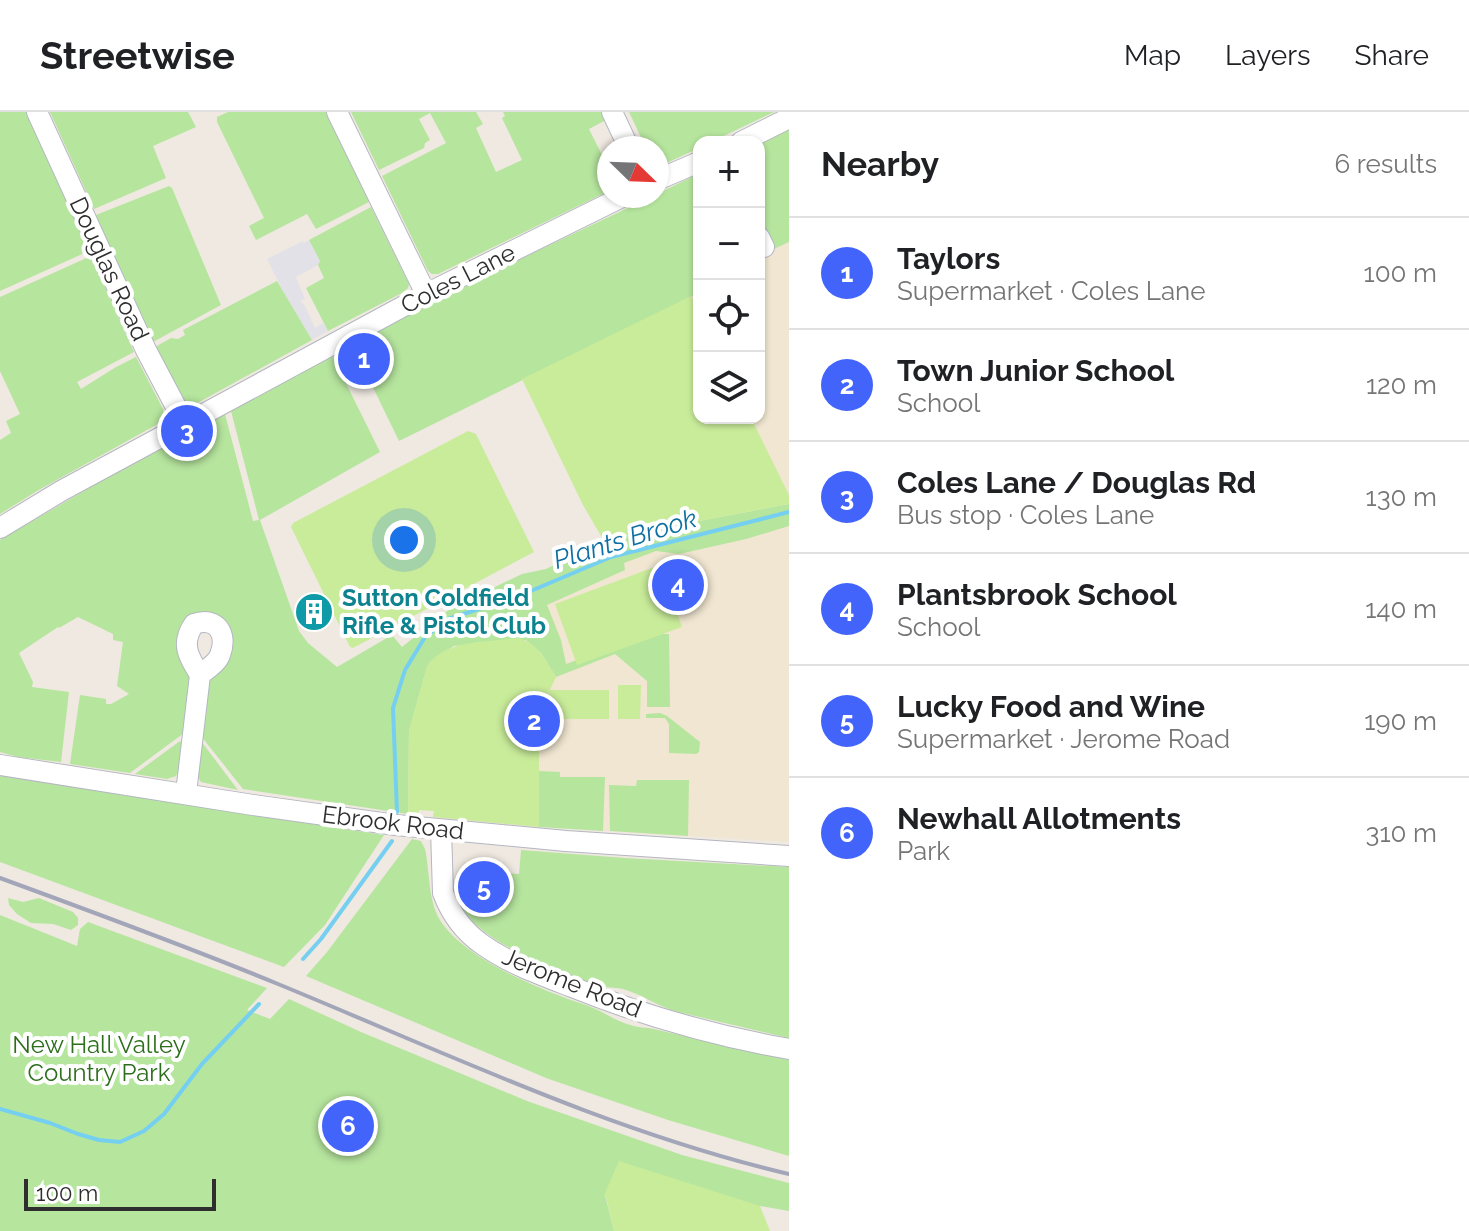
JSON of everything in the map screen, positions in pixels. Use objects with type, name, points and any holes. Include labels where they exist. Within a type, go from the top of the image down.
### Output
[{"type":"street","name":"Douglas Road","points":[[37,112],[146,350],[185,424]]},
{"type":"street","points":[[337,112],[426,294]]},
{"type":"street","points":[[612,112],[623,136]]},
{"type":"street","points":[[753,136],[789,118]]},
{"type":"street","points":[[669,175],[693,165]]},
{"type":"street","name":"Coles Lane","points":[[0,528],[61,491],[426,294],[600,208]]},
{"type":"street","points":[[186,793],[200,675]]},
{"type":"street","name":"Ebrook Road","points":[[0,765],[253,805],[441,830],[789,856]]},
{"type":"street","name":"Jerome Road","points":[[441,830],[443,893],[457,921],[481,944],[530,971],[602,999],[691,1028],[789,1049]]},
{"type":"shaded area","points":[[309,240],[320,261],[296,277],[305,299],[300,301],[315,328],[323,323],[328,331],[312,340],[267,259]]},
{"type":"shaded area","points":[[789,242],[789,842],[516,825],[433,817],[434,811],[419,810],[418,816],[392,812],[385,687],[623,563],[604,541],[583,505],[522,379],[693,296],[693,424],[765,424],[765,256]]},
{"type":"green space","points":[[0,112],[27,112],[89,251],[0,291]]},
{"type":"green space","points":[[50,112],[188,112],[196,127],[153,146],[166,178],[94,209]]},
{"type":"green space","points":[[228,112],[326,112],[369,202],[316,229],[307,214],[256,240],[249,226],[264,218],[217,122],[217,117]]},
{"type":"green space","points":[[351,112],[476,112],[483,124],[476,128],[496,172],[522,160],[502,118],[505,116],[503,112],[603,112],[606,120],[589,129],[597,145],[597,197],[438,274],[428,271],[382,176],[446,143],[430,113],[419,119],[430,140],[424,148],[379,170]]},
{"type":"green space","points":[[629,112],[774,112],[724,136],[693,136],[693,151],[669,162],[669,136],[640,136]]},
{"type":"green space","points":[[789,129],[789,242],[774,249],[765,231],[765,141]]},
{"type":"green space","points":[[693,176],[693,296],[399,441],[365,371],[371,377],[375,374],[360,339],[628,208],[669,208],[669,188]]},
{"type":"green space","points":[[169,186],[221,305],[153,342],[96,215]]},
{"type":"green space","points":[[371,207],[409,284],[408,288],[328,331],[306,288],[324,278],[318,265],[320,261],[309,240]]},
{"type":"green space","points":[[91,256],[134,352],[77,382],[81,389],[136,357],[163,409],[163,418],[156,425],[0,514],[0,440],[11,433],[6,421],[20,414],[0,371],[0,297]]},
{"type":"green space","points":[[277,281],[312,340],[192,406],[185,404],[155,347],[171,338],[178,339],[185,335],[183,330]]},
{"type":"green space","points":[[691,296],[693,424],[754,424],[789,495],[789,504],[604,541],[583,505],[522,379]]},
{"type":"green space","points":[[332,355],[380,452],[260,520],[299,631],[308,643],[337,667],[392,635],[402,647],[451,608],[522,574],[546,569],[604,541],[789,504],[789,526],[679,554],[656,551],[624,563],[625,570],[547,605],[561,640],[566,664],[648,634],[669,634],[670,707],[647,707],[647,681],[615,654],[556,677],[541,653],[526,640],[454,646],[431,661],[409,731],[408,814],[243,789],[201,736],[208,682],[228,661],[216,615],[204,612],[194,614],[179,644],[180,658],[190,675],[184,733],[130,773],[70,764],[80,695],[106,699],[106,704],[111,704],[129,694],[117,686],[123,642],[113,640],[113,634],[78,617],[19,653],[33,682],[32,687],[69,692],[61,762],[0,752],[0,540],[225,414],[253,521],[259,520],[231,411]]},
{"type":"green space","points":[[468,431],[476,434],[534,552],[350,647],[291,527],[293,523]]},
{"type":"green space","points":[[660,565],[682,627],[577,665],[555,604]]},
{"type":"green space","points":[[518,638],[536,648],[549,665],[556,677],[550,690],[609,690],[609,719],[550,719],[549,692],[539,710],[539,827],[433,817],[434,811],[419,810],[418,816],[408,814],[409,731],[427,666],[435,657],[456,646]]},
{"type":"green space","points":[[618,685],[641,685],[640,719],[618,719]]},
{"type":"green space","points":[[660,713],[700,742],[699,752],[669,753],[669,724],[665,718],[646,718],[646,714]]},
{"type":"green space","points":[[180,741],[176,776],[167,779],[135,774]]},
{"type":"green space","points":[[201,741],[238,790],[201,782],[198,777]]},
{"type":"green space","points":[[539,771],[560,772],[560,777],[605,777],[603,831],[539,827]]},
{"type":"green space","points":[[0,776],[384,835],[325,925],[284,967],[0,862]]},
{"type":"green space","points":[[637,780],[689,780],[688,836],[610,831],[609,785],[636,786]]},
{"type":"green space","points":[[412,839],[421,841],[425,849],[431,895],[440,920],[462,944],[493,965],[629,1025],[789,1060],[789,1156],[668,1120],[546,1078],[306,976]]},
{"type":"green space","points":[[521,850],[789,867],[789,1038],[674,1011],[630,991],[598,986],[521,954],[489,935],[464,911],[456,896],[467,881],[479,890],[472,899],[479,905],[495,885],[488,879],[492,875],[499,880],[505,873],[519,874]]},
{"type":"green space","points":[[8,898],[23,902],[39,898],[73,912],[78,918],[78,925],[71,930],[53,924],[31,923],[17,914],[9,905]]},
{"type":"green space","name":"New Hall Valley Country Park","points":[[0,915],[77,946],[80,929],[88,922],[267,988],[247,1010],[270,1019],[289,999],[527,1101],[682,1155],[789,1183],[789,1211],[760,1206],[605,1195],[614,1231],[0,1231]]},
{"type":"green space","points":[[619,1161],[760,1206],[770,1231],[614,1231],[605,1193]]},
{"type":"waterway","name":"Plants Brook","points":[[397,812],[393,708],[405,670],[425,637],[448,619],[519,596],[611,557],[789,512]]},
{"type":"waterway","name":"Plants Brook","points":[[303,959],[392,841]]},
{"type":"waterway","name":"Plants Brook","points":[[0,1109],[99,1140],[120,1142],[144,1131],[164,1114],[202,1064],[259,1004]]},
{"type":"railway","points":[[0,878],[243,970],[593,1114],[723,1157],[789,1174]]},
{"type":"place","name":"Taylors","points":[[364,359]]},
{"type":"place","name":"Coles Lane / Douglas Rd","points":[[187,431]]},
{"type":"place","name":"Plantsbrook School","points":[[678,585]]},
{"type":"place","name":"Sutton Coldfield Rifle & Pistol Club","points":[[314,612]]},
{"type":"place","name":"Town Junior School","points":[[534,721]]},
{"type":"place","name":"Lucky Food and Wine","points":[[484,887]]},
{"type":"place","name":"Newhall Allotments","points":[[348,1126]]}]
